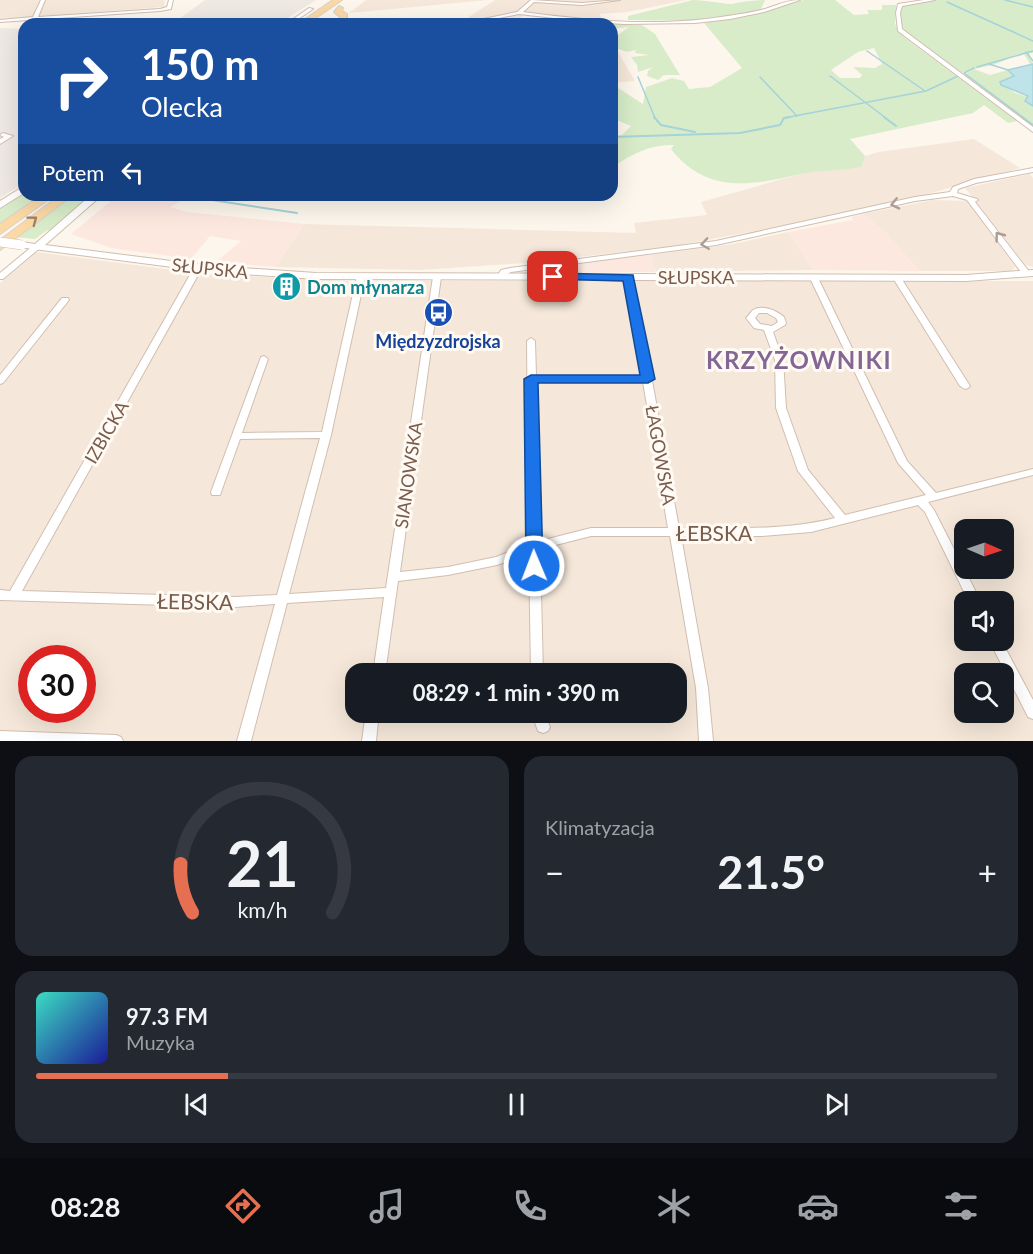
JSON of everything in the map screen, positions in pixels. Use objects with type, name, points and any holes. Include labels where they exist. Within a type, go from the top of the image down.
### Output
[{"type":"main road","points":[[311,9],[326,0]]},
{"type":"main road","points":[[313,18],[350,0]]},
{"type":"main road","points":[[339,4],[338,12],[344,16]]},
{"type":"main road","points":[[322,18],[339,4]]},
{"type":"main road","points":[[0,230],[41,201]]},
{"type":"main road","points":[[0,244],[59,201]]},
{"type":"street","points":[[43,0],[35,18],[169,8],[171,0]]},
{"type":"street","points":[[519,13],[533,1],[582,4],[618,0]]},
{"type":"street","points":[[618,22],[693,24],[735,17],[798,0]]},
{"type":"street","points":[[933,0],[900,5],[898,13],[900,30],[1033,130]]},
{"type":"street","points":[[297,18],[311,9]]},
{"type":"street","points":[[490,18],[519,13],[569,18]]},
{"type":"street","points":[[0,21],[18,19]]},
{"type":"street","points":[[0,142],[10,136],[3,135]]},
{"type":"street","points":[[953,194],[955,188],[974,181],[1033,170]]},
{"type":"street","points":[[0,205],[18,193]]},
{"type":"street","points":[[501,277],[504,272],[510,270],[739,239],[915,199],[953,194],[970,199],[1030,273]]},
{"type":"street","points":[[0,277],[91,201]]},
{"type":"street","name":"SŁUPSKA","points":[[0,244],[198,268],[285,274],[999,278],[1030,273]]},
{"type":"street","name":"IZBICKA","points":[[6,596],[198,268]]},
{"type":"street","points":[[244,741],[326,435],[361,276]]},
{"type":"street","name":"SIANOWSKA","points":[[380,663],[437,276]]},
{"type":"street","name":"ŁAGOWSKA","points":[[628,277],[675,532],[704,705],[706,741]]},
{"type":"street","points":[[814,278],[903,463],[934,497]]},
{"type":"street","points":[[897,278],[965,386]]},
{"type":"street","points":[[0,381],[65,300]]},
{"type":"street","points":[[768,329],[779,360],[781,408],[803,471],[843,520]]},
{"type":"street","points":[[531,341],[537,663]]},
{"type":"street","points":[[216,492],[264,359]]},
{"type":"street","points":[[531,379],[648,379]]},
{"type":"street","points":[[237,436],[326,435]]},
{"type":"street","name":"ŁEBSKA","points":[[393,577],[430,574],[497,561],[534,547],[591,532],[762,532],[811,528],[1033,472]]},
{"type":"street","points":[[921,501],[929,510],[970,591]]},
{"type":"street","name":"ŁEBSKA","points":[[6,596],[235,602],[390,592]]},
{"type":"street","points":[[1001,651],[1033,713]]},
{"type":"street","points":[[369,741],[371,723]]},
{"type":"street","points":[[541,723],[543,727]]},
{"type":"street","points":[[0,737],[116,741]]},
{"type":"shaded area","points":[[0,0],[165,0],[164,7],[0,19]]},
{"type":"shaded area","points":[[205,0],[316,0],[288,18],[180,18]]},
{"type":"shaded area","points":[[366,0],[489,0],[349,13]]},
{"type":"shaded area","points":[[495,0],[686,0],[628,12],[599,14],[602,18],[550,18],[548,14],[526,13],[520,18],[467,18]]},
{"type":"shaded area","points":[[0,28],[18,29],[18,187],[0,198]]},
{"type":"shaded area","points":[[618,52],[635,81],[618,82]]},
{"type":"shaded area","points":[[974,139],[1020,168],[928,194],[808,221],[674,246],[527,263],[420,270],[275,267],[304,224],[636,233],[634,223],[707,215],[701,202],[879,152]]},
{"type":"shaded area","points":[[1030,174],[1033,178],[1033,267],[1026,265],[965,188]]},
{"type":"shaded area","points":[[933,200],[968,201],[1015,267],[1011,271],[919,271],[887,234],[863,214]]},
{"type":"shaded area","points":[[111,201],[180,201],[170,207],[187,212],[304,224],[275,267],[216,262],[241,241],[210,236],[191,259],[111,248],[71,234]]},
{"type":"shaded area","points":[[863,214],[887,234],[919,271],[813,270],[788,232],[853,220],[851,217]]},
{"type":"shaded area","points":[[788,232],[813,270],[656,272],[651,255],[733,244]]},
{"type":"shaded area","points":[[37,252],[203,274],[352,281],[1033,281],[1033,741],[0,741],[0,283]]},
{"type":"shaded area","points":[[651,255],[656,272],[578,272],[577,263]]},
{"type":"green space","points":[[693,0],[731,4],[765,0],[761,9],[707,21],[628,20],[628,16]]},
{"type":"green space","points":[[804,0],[835,0],[854,15],[869,14],[867,10],[882,10],[882,5],[896,5],[895,24],[904,37],[1017,121],[1008,123],[984,105],[973,113],[850,139],[865,156],[861,167],[747,183],[715,180],[699,174],[671,149],[674,145],[657,146],[642,151],[618,164],[618,135],[622,135],[631,126],[618,121],[618,88],[643,104],[646,87],[672,78],[684,81],[689,89],[710,87],[742,68],[704,23]],"holes":[[[874,48],[882,64],[875,68],[853,67],[862,75],[860,78],[840,78],[831,70],[858,52]]]},
{"type":"green space","points":[[937,0],[1033,0],[1033,53],[1029,53],[1033,64],[1030,64],[1024,54],[1017,54],[996,64],[959,74],[906,34],[901,26],[901,6]]},
{"type":"green space","points":[[618,24],[642,25],[655,34],[680,75],[664,75],[658,80],[647,76],[648,71],[653,67],[638,72],[637,65],[631,57],[649,55],[635,53],[636,50],[627,52],[618,49],[618,35],[629,27],[618,28]]},
{"type":"green space","points":[[974,69],[990,75],[1008,70],[1014,76],[1000,82],[1015,93],[1028,97],[1025,101],[1033,106],[1033,128],[962,76]]},
{"type":"green space","points":[[18,196],[18,201],[33,201],[0,224],[0,208]]},
{"type":"green space","points":[[65,201],[86,201],[52,230],[46,231],[35,239],[16,237]]},
{"type":"water","points":[[1033,64],[1033,106],[1025,101],[1028,96],[1001,85],[1000,82],[1014,76],[1008,70]]},
{"type":"waterway","points":[[1005,0],[1033,7]]},
{"type":"waterway","points":[[947,2],[1033,41]]},
{"type":"waterway","points":[[867,51],[925,91]]},
{"type":"waterway","points":[[1027,53],[1033,51]]},
{"type":"waterway","points":[[977,67],[1027,53]]},
{"type":"waterway","points":[[1027,53],[1033,61]]},
{"type":"waterway","points":[[989,64],[1008,70]]},
{"type":"waterway","points":[[974,68],[964,73],[1024,118]]},
{"type":"waterway","points":[[830,76],[865,103]]},
{"type":"waterway","points":[[865,103],[926,91],[958,76]]},
{"type":"waterway","points":[[638,77],[655,118]]},
{"type":"waterway","points":[[760,77],[797,116]]},
{"type":"waterway","points":[[797,116],[865,103]]},
{"type":"waterway","points":[[865,103],[886,118]]},
{"type":"waterway","points":[[784,118],[797,116]]},
{"type":"waterway","points":[[654,117],[661,125],[695,132]]},
{"type":"waterway","points":[[784,118],[790,117]]},
{"type":"waterway","points":[[884,117],[896,126]]},
{"type":"waterway","points":[[1022,117],[1033,125]]},
{"type":"waterway","points":[[618,137],[740,133],[780,125],[784,118]]},
{"type":"waterway","points":[[219,201],[297,213]]},
{"type":"place","name":"Dom młynarza","points":[[286,287]]},
{"type":"place","name":"Międzyzdrojska","points":[[438,312]]},
{"type":"district","name":"KRZYŻOWNIKI","points":[[799,359]]},
{"type":"route","points":[[534,566],[531,379],[648,379],[628,277],[553,277]]}]
